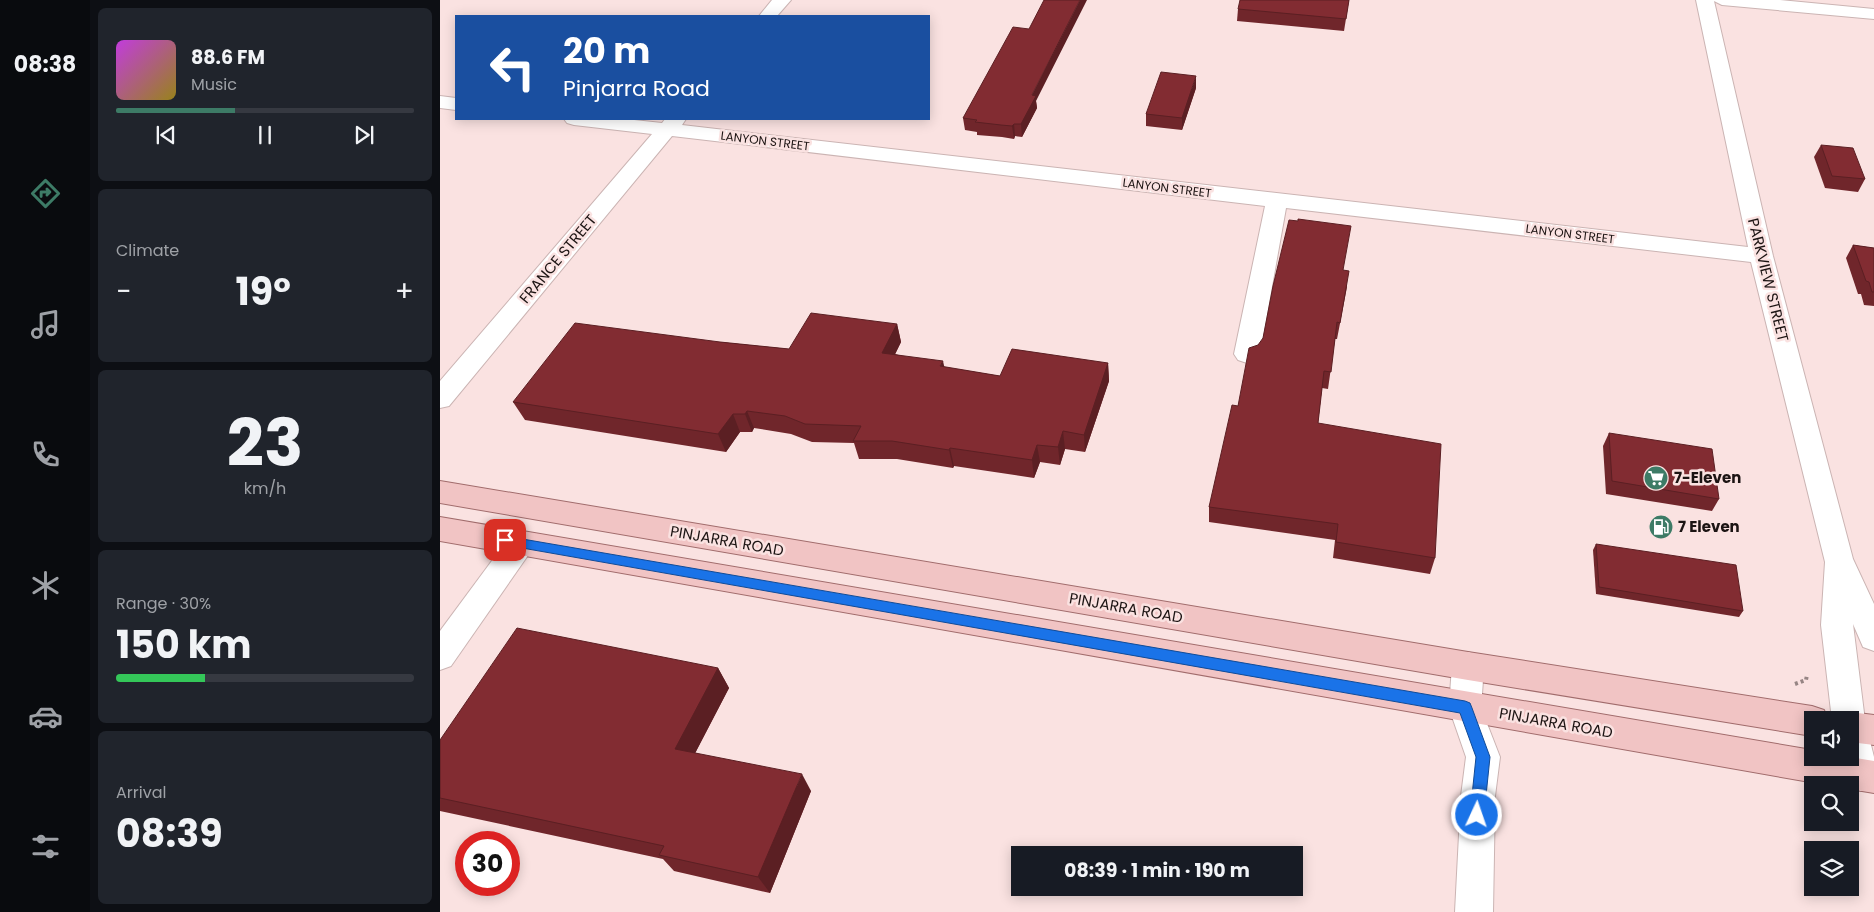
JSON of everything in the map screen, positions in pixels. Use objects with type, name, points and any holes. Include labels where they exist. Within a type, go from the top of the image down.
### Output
[{"type":"main road","name":"PINJARRA ROAD","points":[[440,492],[1468,666],[1804,720]]},
{"type":"main road","name":"PINJARRA ROAD","points":[[440,529],[1465,708],[1867,776]]},
{"type":"main road","points":[[1859,728],[1874,730]]},
{"type":"street","points":[[769,15],[782,0]]},
{"type":"street","name":"PARKVIEW STREET","points":[[1704,0],[1761,256],[1838,559],[1874,637]]},
{"type":"street","points":[[1722,0],[1874,14]]},
{"type":"street","points":[[440,102],[455,104]]},
{"type":"street","name":"LANYON STREET","points":[[593,120],[671,124],[1276,200],[1761,256]]},
{"type":"street","name":"FRANCE STREET","points":[[440,399],[671,124]]},
{"type":"street","points":[[1247,354],[1276,200]]},
{"type":"street","points":[[440,656],[521,544]]},
{"type":"street","name":"PARKVIEW STREET","points":[[1838,559],[1837,625],[1848,711]]},
{"type":"street","points":[[1468,666],[1465,708],[1483,757],[1478,796],[1474,912]]},
{"type":"street","points":[[1859,752],[1867,776]]},
{"type":"building","points":[[1044,0],[1080,0],[1032,95],[1036,96],[1021,124],[1014,124],[1012,126],[1001,125],[975,122],[977,120],[963,118],[1013,27],[1029,29]]},
{"type":"building","points":[[1240,0],[1349,0],[1346,19],[1238,9]]},
{"type":"building","points":[[1161,72],[1196,76],[1182,118],[1146,114]]},
{"type":"building","points":[[1821,145],[1853,148],[1865,179],[1832,176]]},
{"type":"building","points":[[1298,219],[1351,226],[1343,270],[1349,271],[1340,323],[1337,322],[1331,372],[1324,371],[1318,423],[1441,444],[1435,558],[1336,542],[1338,524],[1209,507],[1232,405],[1238,406],[1249,348],[1258,345],[1263,338],[1289,220],[1298,221]]},
{"type":"building","points":[[1853,245],[1874,248],[1874,292],[1872,292],[1869,282],[1866,281]]},
{"type":"building","points":[[811,313],[897,324],[882,353],[943,361],[940,366],[1000,376],[1012,349],[1108,363],[1084,435],[1063,431],[1058,447],[1037,445],[1032,460],[892,441],[853,441],[861,426],[805,424],[785,416],[747,411],[745,414],[733,414],[718,434],[513,402],[575,323],[789,349]]},
{"type":"building","name":"7-Eleven","points":[[1609,433],[1712,449],[1719,499],[1612,481]]},
{"type":"building","points":[[1596,544],[1736,565],[1743,611],[1599,587]]},
{"type":"building","points":[[517,628],[718,668],[675,749],[802,774],[758,877],[659,855],[664,846],[440,798],[440,740]]},
{"type":"place","name":"7-Eleven","points":[[1656,478]]},
{"type":"place","name":"7 Eleven","points":[[1661,527]]},
{"type":"route","points":[[505,540],[1465,708],[1483,757],[1477,815]]}]
